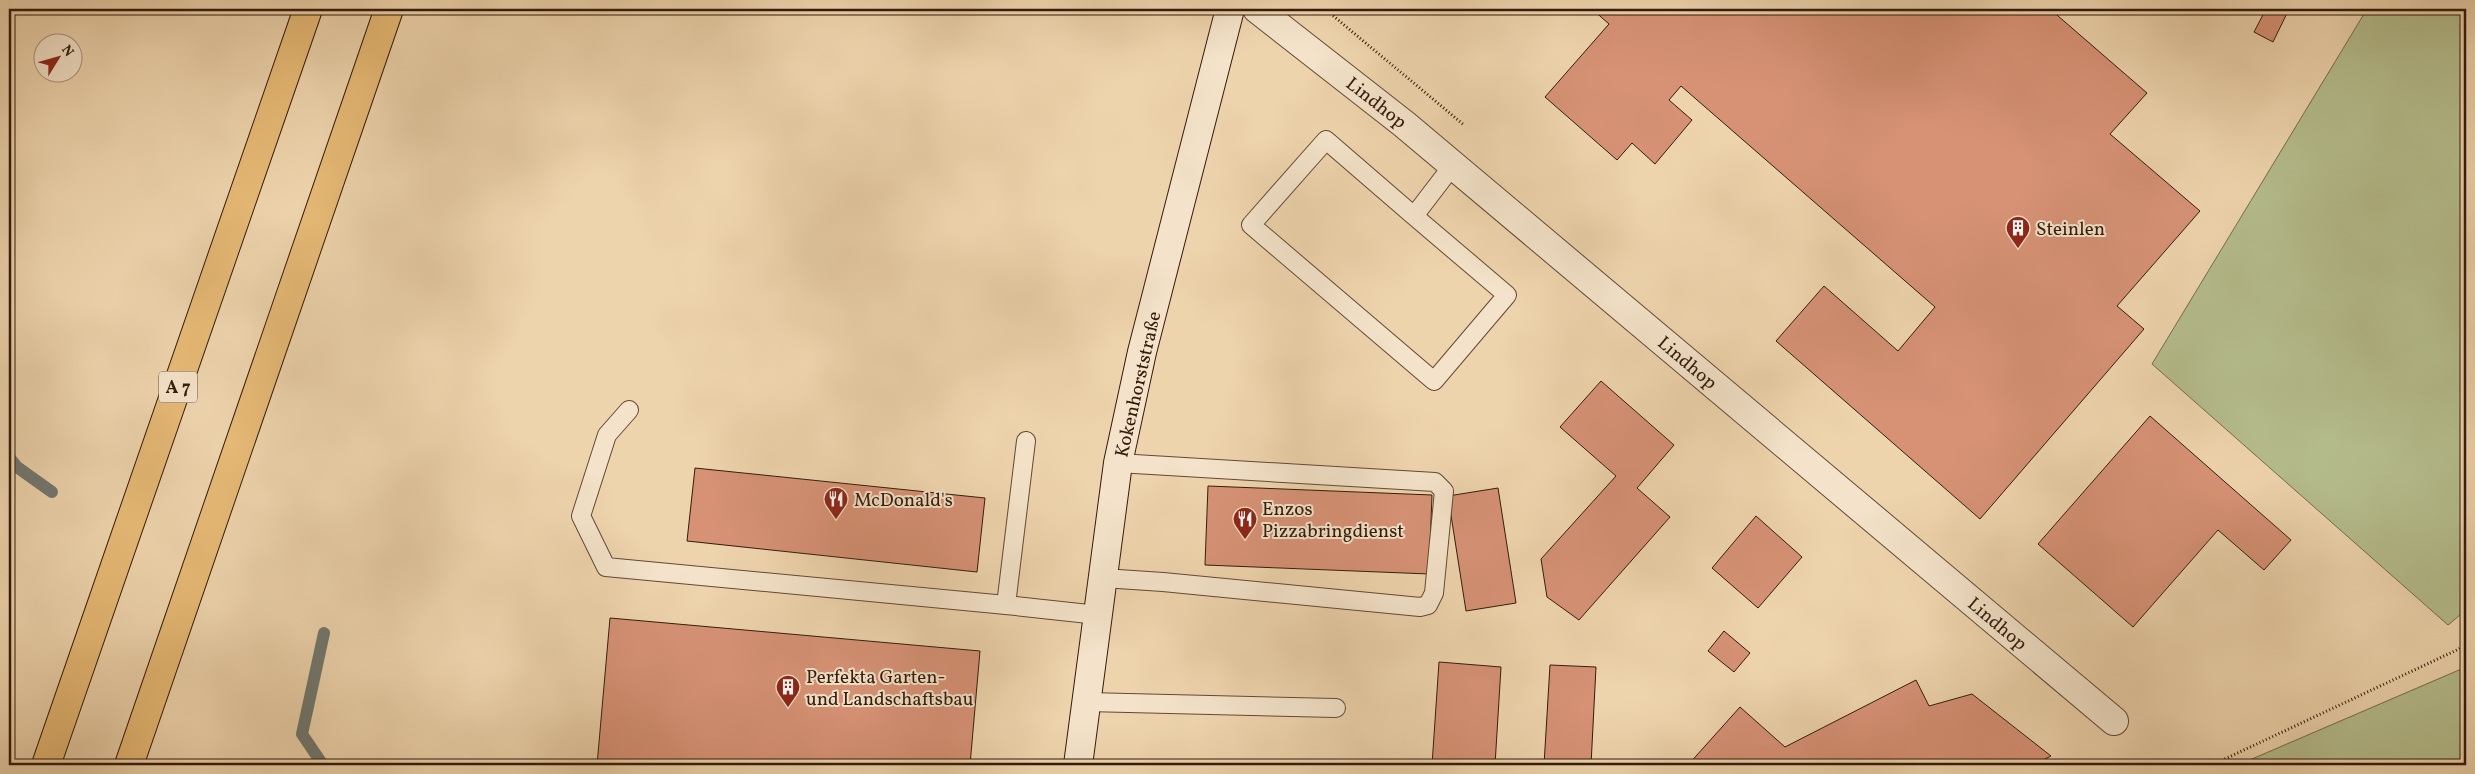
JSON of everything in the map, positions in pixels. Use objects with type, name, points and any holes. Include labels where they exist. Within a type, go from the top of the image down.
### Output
[{"type":"highway","name":"A 7","points":[[46,765],[308,9]]},
{"type":"highway","points":[[129,765],[389,9]]},
{"type":"street","name":"Kokenhorststraße","points":[[1078,765],[1118,463],[1142,352],[1230,9]]},
{"type":"street","name":"Lindhop","points":[[1257,9],[1404,124],[2114,721]]},
{"type":"lane","points":[[1326,140],[1414,216],[1507,295],[1434,381],[1251,225],[1326,140]]},
{"type":"lane","points":[[1414,216],[1453,165]]},
{"type":"lane","points":[[629,410],[607,435],[581,516],[606,567],[1098,615]]},
{"type":"lane","points":[[1006,605],[1026,441]]},
{"type":"lane","points":[[1103,578],[1420,607],[1428,605],[1434,593],[1444,491],[1435,482],[1118,463]]},
{"type":"lane","points":[[1087,702],[1336,708]]},
{"type":"path","points":[[2212,765],[2459,649],[2466,643]]},
{"type":"green space","points":[[2367,9],[2466,9],[2466,610],[2448,625],[2152,364]]},
{"type":"green space","points":[[2466,667],[2466,765],[2238,765]]},
{"type":"building","name":"Steinlen","points":[[1592,9],[2050,9],[2147,93],[2110,134],[2200,211],[2117,306],[2144,329],[1980,519],[1776,341],[1824,286],[1898,351],[1935,307],[1681,86],[1669,100],[1692,120],[1655,164],[1632,143],[1617,160],[1545,97],[1609,24]]},
{"type":"building","points":[[2266,9],[2289,9],[2273,42],[2254,32]]},
{"type":"building","points":[[1601,381],[1674,445],[1637,488],[1670,517],[1579,620],[1547,597],[1541,559],[1616,476],[1560,427]]},
{"type":"building","points":[[2150,416],[2291,540],[2264,570],[2218,530],[2133,627],[2038,544]]},
{"type":"building","name":"McDonald's","points":[[695,468],[985,498],[977,572],[687,541]]},
{"type":"building","points":[[1208,486],[1432,495],[1429,574],[1205,565]]},
{"type":"building","points":[[1498,488],[1516,603],[1466,611],[1448,496]]},
{"type":"building","points":[[1756,516],[1802,557],[1758,608],[1712,568]]},
{"type":"building","name":"Perfekta Garten- und Landschaftsbau","points":[[610,618],[980,651],[970,765],[597,765]]},
{"type":"building","points":[[1724,631],[1750,653],[1734,672],[1708,651]]},
{"type":"building","points":[[1439,662],[1501,667],[1495,765],[1432,765]]},
{"type":"building","points":[[1550,665],[1596,667],[1591,765],[1544,765]]},
{"type":"building","points":[[1916,680],[1929,706],[1972,694],[2051,756],[2033,765],[1688,765],[1740,707],[1785,747]]},
{"type":"waterway","points":[[9,457],[17,467],[52,492]]},
{"type":"waterway","points":[[323,765],[302,734],[324,633]]},
{"type":"place","name":"Steinlen","points":[[2018,249]]},
{"type":"place","name":"McDonald's","points":[[836,520]]},
{"type":"place","name":"Enzos Pizzabringdienst","points":[[1245,540]]},
{"type":"place","name":"Perfekta Garten- und Landschaftsbau","points":[[788,708]]}]
